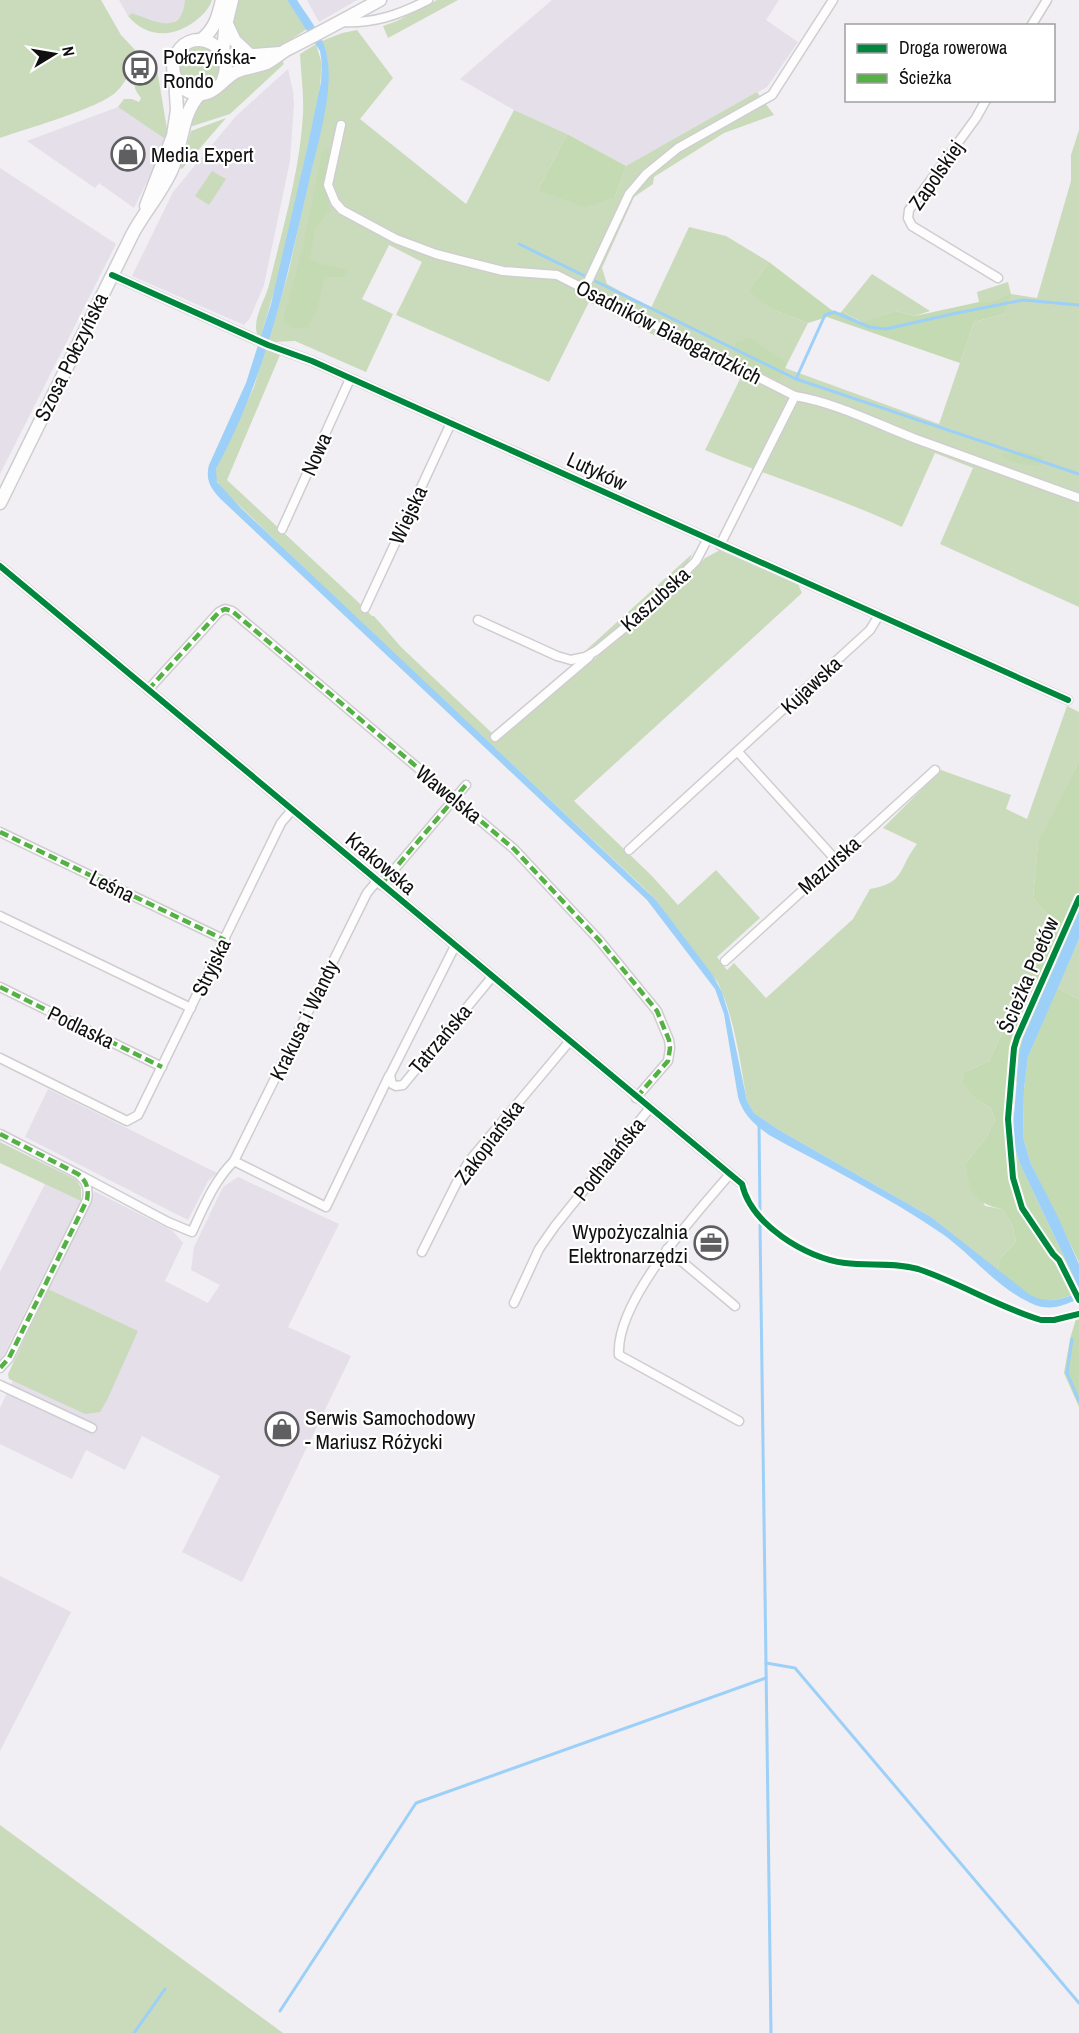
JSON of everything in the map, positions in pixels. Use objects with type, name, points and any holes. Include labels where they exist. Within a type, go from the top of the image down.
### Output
[{"type":"main road","points":[[222,0],[215,24],[201,40],[187,44],[178,51],[173,64],[175,77],[186,90],[200,94],[212,91],[223,80],[243,69],[267,63],[281,53],[380,0]]},
{"type":"main road","points":[[223,80],[227,66],[224,55],[226,24],[232,0]]},
{"type":"main road","points":[[226,24],[235,41],[251,56]]},
{"type":"main road","points":[[201,40],[213,44],[224,55],[251,56],[281,53]]},
{"type":"main road","name":"Szosa Połczyńska","points":[[0,503],[144,213],[173,136],[177,110],[175,77]]},
{"type":"main road","name":"Szosa Połczyńska","points":[[144,213],[160,193],[172,169],[180,149],[188,110],[200,94]]},
{"type":"street","points":[[340,22],[360,23],[381,20],[403,13],[428,0]]},
{"type":"street","points":[[588,282],[629,194],[646,174],[678,148],[772,95],[833,0]]},
{"type":"street","points":[[1032,24],[1047,0]]},
{"type":"street","name":"Zapolskiej","points":[[985,102],[976,118],[909,210],[908,218],[912,226],[998,278]]},
{"type":"street","name":"Osadników Białogardzkich","points":[[340,125],[328,185],[335,202],[342,210],[396,239],[436,254],[503,271],[557,275],[588,282],[795,396],[807,398],[875,422],[1079,498]]},
{"type":"street","name":"Lutyków","points":[[112,275],[268,345],[312,361],[1068,700]]},
{"type":"street","name":"Nowa","points":[[282,529],[350,379]]},
{"type":"street","points":[[720,545],[795,396]]},
{"type":"street","name":"Wiejska","points":[[366,608],[451,423]]},
{"type":"street","name":"Kaszubska","points":[[495,737],[650,607],[696,561],[707,540]]},
{"type":"street","name":"Krakowska","points":[[0,567],[742,1184]]},
{"type":"street","name":"Wawelska","points":[[148,690],[219,612],[225,609],[232,611],[514,849],[599,940],[657,1011],[669,1040],[670,1055],[664,1067],[636,1098]]},
{"type":"street","name":"Kujawska","points":[[629,850],[870,630],[879,615]]},
{"type":"street","name":"Kaszubska","points":[[478,620],[557,656],[571,660],[585,657],[596,651]]},
{"type":"street","points":[[738,752],[835,859]]},
{"type":"street","name":"Mazurska","points":[[725,961],[935,770]]},
{"type":"street","name":"Krakusa i Wandy","points":[[78,1174],[168,1222],[192,1232],[212,1188],[234,1161],[367,892],[379,883],[466,785]]},
{"type":"street","name":"Stryjska","points":[[0,1058],[127,1121],[138,1115],[281,824],[292,810]]},
{"type":"street","name":"Leśna","points":[[0,832],[225,940]]},
{"type":"street","points":[[0,916],[191,1008]]},
{"type":"street","name":"Tatrzańska","points":[[234,1161],[326,1207],[455,946]]},
{"type":"street","name":"Tatrzańska","points":[[390,1075],[392,1084],[403,1085],[492,977]]},
{"type":"street","name":"Podlaska","points":[[0,987],[162,1067]]},
{"type":"street","name":"Zakopiańska","points":[[422,1252],[470,1160],[569,1042]]},
{"type":"street","name":"Podhalańska","points":[[514,1303],[539,1249],[649,1108]]},
{"type":"street","points":[[0,1134],[78,1174],[86,1182],[88,1191],[87,1200],[9,1358],[0,1368]]},
{"type":"street","points":[[730,1174],[667,1249],[651,1272],[629,1313],[618,1343],[619,1354],[740,1421]]},
{"type":"street","points":[[667,1249],[735,1306]]},
{"type":"street","points":[[0,1385],[92,1428]]},
{"type":"shaded area","points":[[119,0],[186,1],[180,17],[171,24],[164,25],[132,13],[128,16]]},
{"type":"shaded area","points":[[307,0],[357,0],[319,22]]},
{"type":"shaded area","points":[[552,0],[779,0],[766,20],[798,42],[767,87],[626,166],[567,134],[514,110],[460,79]]},
{"type":"shaded area","points":[[288,69],[294,104],[290,161],[264,285],[250,318],[244,325],[132,276],[173,192],[236,116]]},
{"type":"shaded area","points":[[118,107],[165,139],[157,155],[159,157],[134,208],[99,183],[95,188],[27,141]]},
{"type":"shaded area","points":[[0,168],[116,244],[0,474]]},
{"type":"shaded area","points":[[48,1089],[217,1173],[208,1181],[188,1220],[25,1137]]},
{"type":"shaded area","points":[[238,1177],[339,1224],[288,1327],[351,1356],[242,1582],[182,1552],[220,1476],[142,1436],[125,1470],[86,1450],[72,1479],[0,1444],[0,1408],[13,1380],[85,1414],[138,1332],[48,1289],[90,1205],[94,1191],[173,1231],[183,1243],[165,1281],[208,1303],[220,1285],[191,1270],[194,1247],[223,1187]]},
{"type":"shaded area","points":[[45,1184],[81,1201],[0,1362],[0,1272]]},
{"type":"shaded area","points":[[0,1576],[71,1612],[0,1751]]},
{"type":"green space","points":[[0,0],[101,0],[121,35],[136,51],[127,78],[116,92],[95,105],[0,138]]},
{"type":"green space","points":[[185,0],[212,0],[198,19],[174,32],[150,31],[142,28],[128,16],[132,13],[158,22],[173,22],[179,19],[183,12]]},
{"type":"green space","points":[[236,0],[287,0],[307,29],[293,38],[294,40],[279,47],[264,50],[251,47],[245,43],[234,27]]},
{"type":"green space","points":[[437,0],[458,0],[388,38],[383,26]]},
{"type":"green space","points":[[357,30],[393,78],[360,119],[466,204],[514,110],[567,134],[538,190],[615,197],[626,166],[757,92],[774,115],[724,133],[654,177],[653,184],[634,197],[602,268],[607,284],[651,308],[689,227],[726,236],[769,262],[750,290],[773,310],[808,323],[785,368],[939,424],[974,322],[1004,314],[1010,295],[989,302],[979,302],[977,292],[1008,282],[1011,294],[1037,298],[1071,181],[1071,155],[1079,130],[1079,607],[940,544],[973,468],[935,453],[902,527],[705,450],[740,379],[589,302],[549,382],[396,315],[422,262],[389,245],[362,299],[393,314],[366,372],[295,341],[274,342],[269,339],[289,270],[325,108],[328,62],[322,41]]},
{"type":"green space","points":[[316,44],[322,64],[319,96],[280,271],[261,336],[257,334],[256,321],[270,281],[290,198],[301,135],[303,92],[300,54]]},
{"type":"green space","points":[[199,47],[213,53],[219,67],[213,81],[199,87],[185,81],[179,67],[185,53]]},
{"type":"green space","points":[[282,60],[284,64],[230,114],[193,126],[188,125],[201,101],[217,95],[238,76]]},
{"type":"green space","points":[[152,61],[156,63],[167,129],[171,130],[165,139],[118,107],[124,99],[139,102],[141,98],[134,85],[136,77],[142,63]]},
{"type":"green space","points":[[226,118],[182,169],[180,168],[191,131]]},
{"type":"green space","points":[[567,134],[626,166],[615,197],[585,207],[538,190]]},
{"type":"green space","points":[[328,147],[330,154],[325,183],[330,210],[315,229],[310,258],[320,264],[347,270],[345,277],[325,277],[317,309],[307,327],[292,328],[283,320],[302,251],[322,153]]},
{"type":"green space","points":[[212,171],[226,179],[209,205],[195,196]]},
{"type":"green space","points":[[769,262],[838,315],[842,311],[860,322],[895,311],[915,316],[979,302],[989,302],[1011,294],[1004,314],[974,322],[960,363],[827,317],[808,323],[773,310],[749,291]]},
{"type":"green space","points":[[872,274],[930,311],[915,316],[895,311],[861,322],[842,311]]},
{"type":"green space","points":[[750,338],[787,363],[780,381],[733,360],[736,342]]},
{"type":"green space","points":[[265,349],[280,355],[227,480],[374,616],[401,647],[492,733],[566,670],[574,675],[608,648],[705,558],[720,550],[798,584],[802,593],[574,801],[652,876],[678,905],[716,870],[760,918],[717,957],[727,970],[734,963],[766,998],[853,919],[870,889],[890,883],[900,873],[917,844],[883,828],[941,770],[1011,795],[1006,809],[1027,819],[1067,706],[1079,712],[1079,761],[1038,843],[1033,898],[1047,914],[1053,927],[989,1061],[965,1072],[977,1100],[991,1108],[995,1121],[987,1136],[966,1163],[985,1206],[1002,1209],[1012,1224],[1016,1242],[999,1259],[998,1271],[931,1217],[779,1130],[754,1113],[747,1101],[733,1026],[718,983],[656,900],[221,488],[216,479],[216,469],[254,387]]},
{"type":"green space","points":[[1021,451],[1044,457],[1038,466],[1016,463],[1002,457],[1003,454]]},
{"type":"green space","points":[[692,554],[664,590],[628,621],[584,652]]},
{"type":"green space","points":[[1079,761],[1079,911],[1015,1086],[1014,1145],[1020,1164],[1079,1288],[1079,1292],[1065,1297],[1044,1300],[1026,1294],[998,1271],[999,1259],[1016,1242],[1012,1224],[1002,1209],[984,1203],[974,1194],[966,1163],[987,1136],[995,1121],[991,1108],[977,1100],[963,1082],[965,1072],[989,1061],[1053,927],[1047,914],[1033,898],[1038,842]]},
{"type":"green space","points":[[1079,939],[1079,999],[1057,988]]},
{"type":"green space","points":[[1057,988],[1079,999],[1079,1262],[1031,1164],[1023,1137],[1024,1089],[1028,1057]]},
{"type":"green space","points":[[0,1142],[77,1180],[81,1188],[81,1201],[0,1163]]},
{"type":"green space","points":[[48,1289],[138,1331],[100,1412],[85,1414],[9,1379],[8,1374]]},
{"type":"green space","points":[[1079,1318],[1079,1407],[1064,1373],[1070,1339],[1076,1319]]},
{"type":"green space","points":[[0,1825],[283,2033],[0,2033]]},
{"type":"water","points":[[287,0],[297,0],[315,26],[322,41],[329,70],[327,100],[293,252],[273,326],[249,399],[216,469],[217,482],[241,508],[656,900],[712,974],[722,992],[747,1101],[754,1113],[779,1130],[931,1217],[1030,1295],[1054,1300],[1079,1292],[1079,1299],[1047,1307],[1022,1299],[1009,1291],[953,1242],[920,1219],[769,1135],[754,1123],[746,1114],[738,1097],[724,1014],[715,989],[647,900],[227,505],[212,488],[208,478],[209,465],[246,383],[271,304],[321,82],[320,51]]},
{"type":"water","points":[[1079,911],[1079,939],[1028,1057],[1024,1089],[1023,1137],[1031,1164],[1079,1264],[1079,1288],[1020,1164],[1014,1145],[1013,1126],[1019,1055],[1023,1038]]},
{"type":"waterway","points":[[519,244],[796,379],[1079,474]]},
{"type":"waterway","points":[[796,379],[825,315],[834,312],[869,327],[886,329],[1023,300],[1079,305]]},
{"type":"waterway","points":[[759,1124],[760,1212]]},
{"type":"waterway","points":[[760,1225],[771,2033]]},
{"type":"waterway","points":[[1072,1339],[1067,1373],[1079,1401]]},
{"type":"waterway","points":[[766,1663],[795,1668],[1079,2003]]},
{"type":"waterway","points":[[280,2011],[416,1803],[766,1678]]},
{"type":"waterway","points":[[134,2033],[165,1989]]},
{"type":"marked path","points":[[148,690],[219,612],[225,609],[232,611],[514,849],[599,940],[657,1011],[669,1040],[668,1061],[636,1098]]},
{"type":"marked path","points":[[381,885],[466,785]]},
{"type":"marked path","points":[[0,832],[225,940]]},
{"type":"marked path","points":[[0,987],[162,1067]]},
{"type":"marked path","points":[[0,1134],[78,1174],[85,1182],[88,1192],[87,1200],[9,1358],[0,1368]]},
{"type":"cycle path","points":[[112,275],[268,345],[312,361],[1068,700]]},
{"type":"cycle path","points":[[0,566],[742,1184],[747,1199],[756,1213],[782,1237],[829,1260],[918,1269],[1041,1320],[1054,1320],[1079,1314]]},
{"type":"cycle path","name":"Ścieżka Poetów","points":[[1079,898],[1017,1038],[1014,1048],[1008,1119],[1013,1178],[1022,1208],[1059,1260],[1079,1300]]},
{"type":"place","name":"Połczyńska- Rondo","points":[[140,68]]},
{"type":"place","name":"Media Expert","points":[[128,154]]},
{"type":"place","name":"Wypożyczalnia Elektronarzędzi","points":[[711,1243]]},
{"type":"place","name":"Serwis Samochodowy - Mariusz Różycki","points":[[282,1429]]}]
